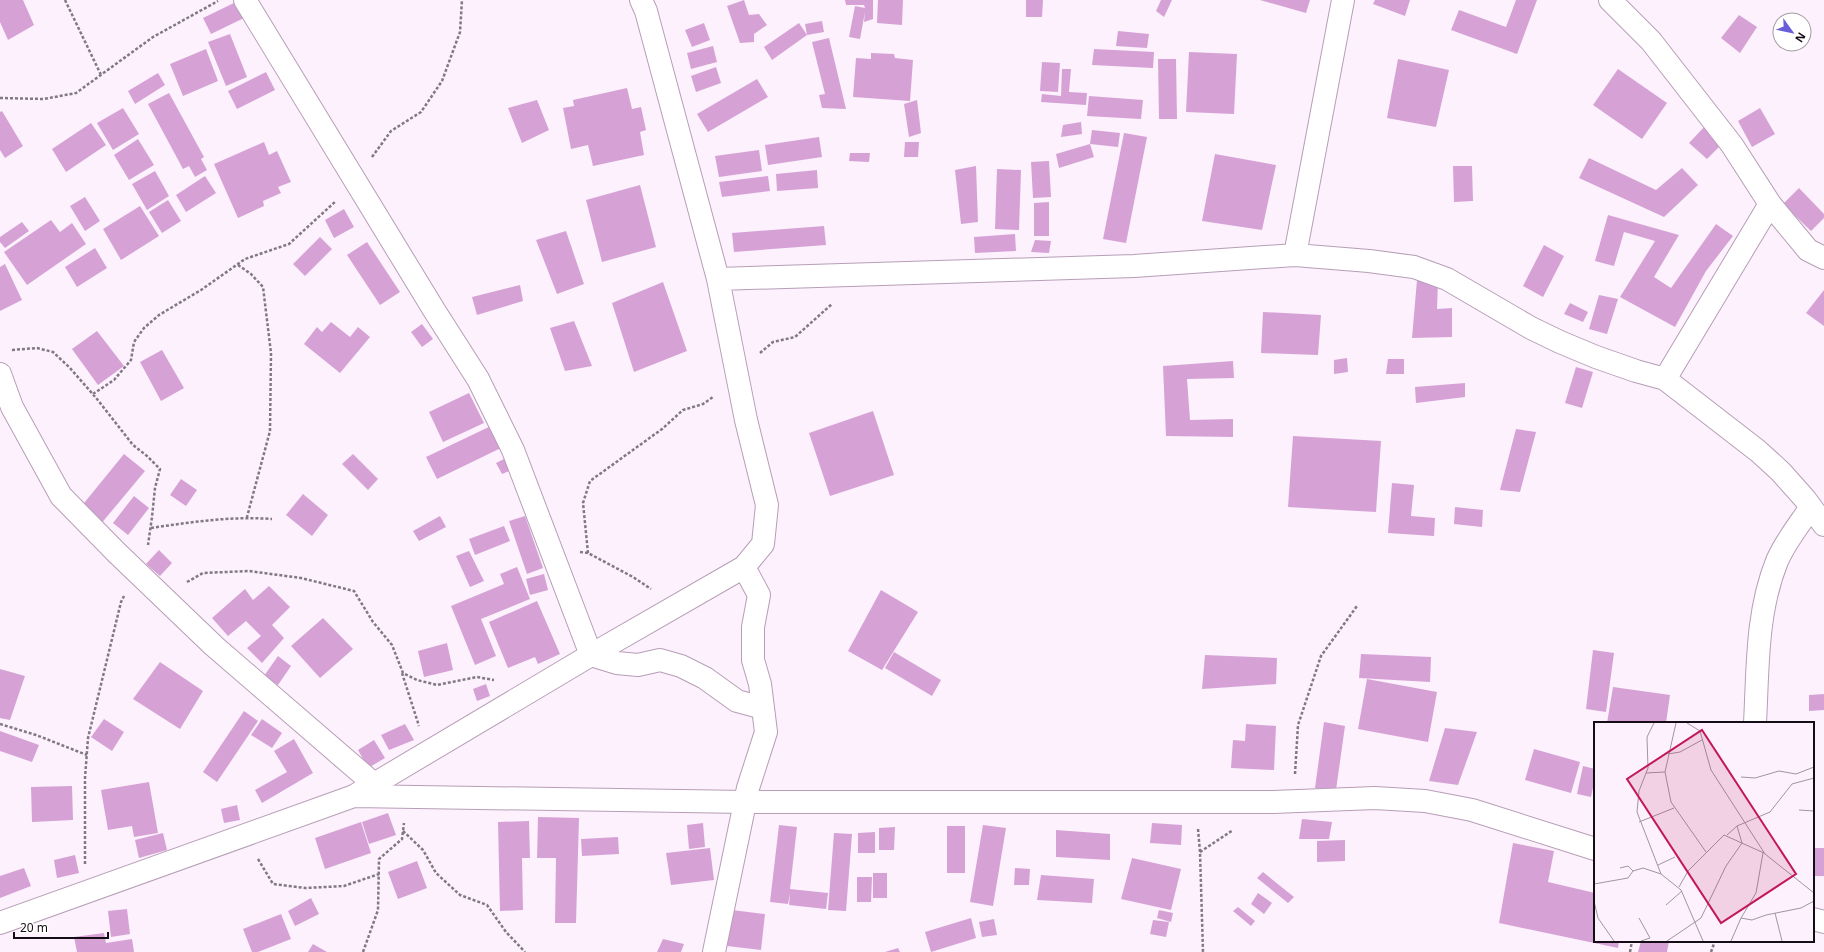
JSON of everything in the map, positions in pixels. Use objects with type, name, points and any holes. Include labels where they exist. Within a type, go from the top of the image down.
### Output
[{"type":"street","points":[[245,0],[478,379],[513,450],[590,655]]},
{"type":"street","points":[[0,923],[90,892],[354,796],[590,655],[744,567],[763,544],[768,505],[746,420],[718,279],[646,11],[640,0]]},
{"type":"street","points":[[1296,255],[1343,0]]},
{"type":"street","points":[[1610,0],[1651,41],[1732,145],[1770,204],[1808,250],[1824,258]]},
{"type":"street","points":[[1665,379],[1770,204]]},
{"type":"street","points":[[718,279],[1134,266],[1296,255],[1369,260],[1414,267],[1447,279],[1530,328],[1560,342],[1596,357],[1665,379],[1758,452],[1781,472],[1811,507],[1824,525]]},
{"type":"street","points":[[0,374],[12,407],[61,496],[214,646],[374,784]]},
{"type":"street","points":[[1755,722],[1759,629],[1765,600],[1777,561],[1811,507]]},
{"type":"street","points":[[714,952],[748,788],[766,732],[760,684],[753,660],[753,627],[759,595],[744,567]]},
{"type":"street","points":[[590,655],[617,663],[638,665],[660,660],[681,666],[704,678],[737,701],[763,708]]},
{"type":"street","points":[[354,796],[745,802],[1195,803],[1375,798],[1425,801],[1472,810],[1594,850]]},
{"type":"street","points":[[1814,919],[1824,922]]},
{"type":"path","points":[[65,0],[101,75]]},
{"type":"path","points":[[0,98],[44,99],[76,93],[153,37],[220,0]]},
{"type":"path","points":[[93,394],[114,380],[131,360],[134,342],[144,328],[159,315],[202,290],[245,259],[289,244],[345,194],[358,185],[371,159],[391,130],[421,112],[442,80],[460,32],[462,0]]},
{"type":"path","points":[[238,265],[251,274],[263,287],[271,353],[270,431],[247,517]]},
{"type":"path","points":[[588,553],[583,503],[590,481],[662,429],[683,410],[703,404],[738,380],[751,362],[773,342],[795,337],[836,300],[853,274]]},
{"type":"path","points":[[6,350],[37,348],[53,352],[70,368],[93,394],[133,445],[160,469],[155,488],[144,579],[121,602],[88,738],[84,862],[90,892]]},
{"type":"path","points":[[151,528],[200,520],[247,517],[272,519]]},
{"type":"path","points":[[550,549],[588,553],[634,577],[676,606]]},
{"type":"path","points":[[144,579],[181,585],[203,573],[249,571],[301,578],[354,591],[372,622],[392,645],[403,673],[417,680],[437,685],[477,677],[496,680],[513,701]]},
{"type":"path","points":[[1273,802],[1294,777],[1298,725],[1320,656],[1357,606]]},
{"type":"path","points":[[392,645],[411,698],[416,720],[431,749]]},
{"type":"path","points":[[0,724],[36,735],[87,755]]},
{"type":"path","points":[[363,952],[378,910],[379,859],[402,839],[407,797]]},
{"type":"path","points":[[1195,803],[1200,852],[1203,952]]},
{"type":"path","points":[[1200,852],[1237,827]]},
{"type":"path","points":[[403,831],[423,850],[436,873],[460,895],[487,905],[506,932],[525,952]]},
{"type":"path","points":[[246,835],[273,884],[306,888],[344,886],[379,874]]},
{"type":"path","points":[[1630,952],[1632,942]]},
{"type":"path","points":[[1711,952],[1714,942]]},
{"type":"building","points":[[0,0],[23,0],[34,25],[8,40],[0,22]]},
{"type":"building","points":[[744,0],[749,15],[759,14],[767,25],[754,34],[754,42],[740,43],[727,6]]},
{"type":"building","points":[[845,0],[873,0],[873,19],[864,22],[865,12],[860,39],[849,37],[855,6],[865,8],[864,5],[846,5]]},
{"type":"building","points":[[878,0],[903,0],[902,25],[877,23]]},
{"type":"building","points":[[1026,0],[1043,0],[1042,17],[1026,17]]},
{"type":"building","points":[[1161,0],[1172,0],[1164,17],[1156,11]]},
{"type":"building","points":[[1260,0],[1310,0],[1306,13]]},
{"type":"building","points":[[1375,0],[1410,0],[1405,16],[1373,4]]},
{"type":"building","points":[[1516,0],[1537,0],[1517,54],[1451,30],[1459,10],[1506,27]]},
{"type":"building","points":[[236,2],[244,18],[211,34],[203,18]]},
{"type":"building","points":[[1739,15],[1757,27],[1740,53],[1721,38]]},
{"type":"building","points":[[822,21],[824,32],[807,35],[805,24]]},
{"type":"building","points":[[704,23],[710,40],[692,47],[685,30]]},
{"type":"building","points":[[799,23],[807,35],[772,60],[764,47]]},
{"type":"building","points":[[1118,31],[1149,34],[1147,48],[1116,46]]},
{"type":"building","points":[[230,34],[247,77],[226,86],[208,42]]},
{"type":"building","points":[[829,38],[846,109],[822,108],[819,95],[825,94],[812,42]]},
{"type":"building","points":[[713,46],[717,62],[691,69],[687,53]]},
{"type":"building","points":[[206,49],[218,81],[183,96],[170,64]]},
{"type":"building","points":[[1094,49],[1154,52],[1153,68],[1092,65]]},
{"type":"building","points":[[1189,52],[1237,54],[1234,114],[1186,112]]},
{"type":"building","points":[[871,53],[894,54],[895,58],[913,60],[910,101],[853,97],[856,58],[871,59]]},
{"type":"building","points":[[1158,59],[1176,59],[1177,119],[1159,119]]},
{"type":"building","points":[[1398,59],[1449,70],[1436,127],[1387,118]]},
{"type":"building","points":[[1042,62],[1060,63],[1058,92],[1040,91]]},
{"type":"building","points":[[716,67],[721,83],[696,92],[691,76]]},
{"type":"building","points":[[1062,69],[1071,69],[1069,92],[1087,93],[1086,105],[1041,102],[1042,94],[1061,96]]},
{"type":"building","points":[[1618,69],[1667,103],[1642,139],[1593,105]]},
{"type":"building","points":[[266,72],[275,90],[237,109],[228,91]]},
{"type":"building","points":[[158,73],[165,85],[135,104],[128,91]]},
{"type":"building","points":[[757,79],[768,97],[708,132],[697,114]]},
{"type":"building","points":[[627,88],[632,109],[641,107],[646,130],[640,132],[644,155],[593,166],[588,145],[571,149],[563,108],[574,106],[573,100]]},
{"type":"building","points":[[169,93],[204,157],[201,159],[207,170],[195,177],[189,166],[183,169],[148,104]]},
{"type":"building","points":[[1089,96],[1143,100],[1141,119],[1087,116]]},
{"type":"building","points":[[537,100],[549,130],[522,143],[508,108]]},
{"type":"building","points":[[917,100],[921,133],[909,137],[904,104]]},
{"type":"building","points":[[123,108],[139,134],[113,150],[97,123]]},
{"type":"building","points":[[1760,108],[1775,134],[1752,147],[1738,121]]},
{"type":"building","points":[[2,111],[23,146],[5,158],[0,150],[0,112]]},
{"type":"building","points":[[1081,122],[1082,134],[1061,137],[1063,125]]},
{"type":"building","points":[[91,123],[106,145],[66,172],[52,149]]},
{"type":"building","points":[[1706,125],[1724,142],[1707,159],[1689,143]]},
{"type":"building","points":[[1092,130],[1120,133],[1118,147],[1090,144]]},
{"type":"building","points":[[1124,133],[1147,137],[1126,243],[1103,239]]},
{"type":"building","points":[[819,137],[822,157],[768,165],[765,145]]},
{"type":"building","points":[[138,139],[154,165],[129,180],[114,155]]},
{"type":"building","points":[[264,142],[269,155],[277,151],[291,182],[278,187],[281,193],[263,201],[264,206],[238,218],[214,164]]},
{"type":"building","points":[[905,142],[919,142],[918,157],[904,157]]},
{"type":"building","points":[[1090,144],[1094,157],[1059,168],[1056,154]]},
{"type":"building","points":[[759,150],[762,171],[719,177],[715,156]]},
{"type":"building","points":[[850,153],[870,153],[869,162],[849,161]]},
{"type":"building","points":[[1215,154],[1276,165],[1262,230],[1202,221]]},
{"type":"building","points":[[1589,158],[1656,190],[1682,168],[1698,185],[1664,217],[1579,178]]},
{"type":"building","points":[[1049,161],[1051,197],[1033,198],[1031,162]]},
{"type":"building","points":[[976,166],[978,222],[961,224],[955,170]]},
{"type":"building","points":[[1453,166],[1472,166],[1473,201],[1454,202]]},
{"type":"building","points":[[997,169],[1021,170],[1019,230],[995,229]]},
{"type":"building","points":[[817,170],[818,188],[777,191],[776,174]]},
{"type":"building","points":[[155,171],[169,196],[147,210],[132,184]]},
{"type":"building","points":[[205,176],[216,193],[186,212],[176,195]]},
{"type":"building","points":[[768,176],[770,191],[722,197],[719,182]]},
{"type":"building","points":[[640,185],[656,247],[602,262],[586,200]]},
{"type":"building","points":[[1799,188],[1824,214],[1824,218],[1811,231],[1783,204]]},
{"type":"building","points":[[85,197],[100,221],[85,231],[70,206]]},
{"type":"building","points":[[168,200],[181,221],[162,233],[149,212]]},
{"type":"building","points":[[1049,202],[1049,236],[1034,236],[1034,203]]},
{"type":"building","points":[[140,206],[159,236],[121,260],[103,229]]},
{"type":"building","points":[[344,209],[354,227],[334,238],[325,220]]},
{"type":"building","points":[[1608,215],[1679,235],[1654,277],[1671,288],[1716,224],[1733,236],[1706,271],[1675,327],[1620,297],[1655,241],[1624,232],[1614,266],[1595,261]]},
{"type":"building","points":[[51,220],[60,232],[72,223],[86,244],[27,285],[4,252]]},
{"type":"building","points":[[22,222],[29,231],[5,248],[0,242],[0,237]]},
{"type":"building","points":[[824,226],[826,245],[734,252],[732,233]]},
{"type":"building","points":[[566,231],[584,284],[557,294],[536,240]]},
{"type":"building","points":[[1015,234],[1016,251],[975,253],[974,237]]},
{"type":"building","points":[[320,237],[332,249],[305,276],[293,264]]},
{"type":"building","points":[[1035,240],[1051,241],[1049,253],[1031,252]]},
{"type":"building","points":[[367,242],[400,292],[380,305],[347,255]]},
{"type":"building","points":[[1544,245],[1564,256],[1543,297],[1523,286]]},
{"type":"building","points":[[95,248],[107,268],[77,287],[65,267]]},
{"type":"building","points":[[5,264],[22,300],[0,311],[0,267]]},
{"type":"building","points":[[1417,280],[1438,281],[1437,309],[1452,308],[1452,337],[1412,338]]},
{"type":"building","points":[[663,282],[687,351],[634,372],[612,303]]},
{"type":"building","points":[[520,285],[523,301],[477,315],[472,297]]},
{"type":"building","points":[[1824,290],[1824,326],[1806,313]]},
{"type":"building","points":[[1599,295],[1618,299],[1607,334],[1589,329]]},
{"type":"building","points":[[1570,303],[1588,312],[1583,322],[1564,314]]},
{"type":"building","points":[[1263,312],[1321,315],[1318,355],[1261,353]]},
{"type":"building","points":[[574,321],[592,366],[565,371],[550,328]]},
{"type":"building","points":[[331,322],[350,337],[358,327],[370,337],[340,373],[304,344],[317,327],[322,332]]},
{"type":"building","points":[[422,324],[433,339],[422,347],[411,332]]},
{"type":"building","points":[[97,331],[124,366],[98,385],[72,349]]},
{"type":"building","points":[[162,350],[184,388],[161,401],[140,362]]},
{"type":"building","points":[[1347,358],[1348,372],[1334,374],[1334,360]]},
{"type":"building","points":[[1388,359],[1404,359],[1404,374],[1386,374]]},
{"type":"building","points":[[1233,361],[1234,378],[1187,379],[1190,420],[1233,419],[1233,437],[1166,436],[1163,366]]},
{"type":"building","points":[[1576,367],[1593,372],[1582,408],[1565,403]]},
{"type":"building","points":[[1465,383],[1465,397],[1416,403],[1415,387]]},
{"type":"building","points":[[469,393],[484,423],[443,442],[429,412]]},
{"type":"building","points":[[873,411],[894,475],[830,496],[809,433]]},
{"type":"building","points":[[493,425],[503,447],[437,479],[426,457]]},
{"type":"building","points":[[1516,429],[1536,432],[1520,492],[1500,490]]},
{"type":"building","points":[[1293,436],[1381,441],[1376,512],[1288,507]]},
{"type":"building","points":[[124,454],[145,471],[100,525],[80,508]]},
{"type":"building","points":[[353,454],[378,479],[368,490],[342,464]]},
{"type":"building","points":[[508,457],[514,469],[502,474],[496,463]]},
{"type":"building","points":[[181,479],[197,490],[186,506],[170,495]]},
{"type":"building","points":[[1392,483],[1414,485],[1411,516],[1435,518],[1434,536],[1388,533]]},
{"type":"building","points":[[303,494],[328,515],[312,536],[286,515]]},
{"type":"building","points":[[134,496],[149,508],[128,535],[113,523]]},
{"type":"building","points":[[1455,507],[1483,510],[1482,527],[1454,524]]},
{"type":"building","points":[[440,516],[446,527],[419,541],[413,531]]},
{"type":"building","points":[[525,516],[543,568],[527,574],[509,521]]},
{"type":"building","points":[[504,526],[510,541],[475,555],[469,539]]},
{"type":"building","points":[[159,550],[172,563],[160,576],[146,564]]},
{"type":"building","points":[[469,551],[484,581],[470,587],[456,556]]},
{"type":"building","points":[[517,567],[530,599],[481,619],[496,656],[475,665],[451,606],[504,584],[500,574]]},
{"type":"building","points":[[544,574],[548,590],[530,595],[526,579]]},
{"type":"building","points":[[269,586],[290,607],[272,625],[284,638],[262,663],[247,648],[261,636],[246,621],[228,636],[212,618],[245,589],[253,600]]},
{"type":"building","points":[[881,590],[918,612],[882,670],[848,651]]},
{"type":"building","points":[[537,601],[560,654],[538,664],[535,657],[508,668],[489,622]]},
{"type":"building","points":[[323,618],[353,649],[320,678],[291,646]]},
{"type":"building","points":[[447,643],[453,670],[424,677],[418,651]]},
{"type":"building","points":[[1593,650],[1614,653],[1606,712],[1586,709]]},
{"type":"building","points":[[894,652],[941,680],[932,696],[885,668]]},
{"type":"building","points":[[1361,654],[1431,657],[1430,682],[1359,678]]},
{"type":"building","points":[[1205,655],[1277,658],[1276,684],[1202,689]]},
{"type":"building","points":[[278,656],[291,666],[278,685],[264,676]]},
{"type":"building","points":[[160,662],[203,691],[180,729],[133,699]]},
{"type":"building","points":[[0,669],[25,676],[10,720],[0,718]]},
{"type":"building","points":[[1367,679],[1437,692],[1428,742],[1358,729]]},
{"type":"building","points":[[486,684],[490,696],[477,701],[473,689]]},
{"type":"building","points":[[1613,687],[1670,695],[1666,722],[1607,722]]},
{"type":"building","points":[[1824,694],[1824,710],[1809,711],[1809,695]]},
{"type":"building","points":[[244,711],[258,721],[217,782],[203,772]]},
{"type":"building","points":[[104,719],[124,732],[112,751],[91,737]]},
{"type":"building","points":[[262,719],[282,733],[272,748],[251,735]]},
{"type":"building","points":[[1324,722],[1345,726],[1336,790],[1315,788]]},
{"type":"building","points":[[405,724],[414,740],[389,750],[381,735]]},
{"type":"building","points":[[1246,724],[1276,726],[1274,770],[1231,768],[1233,740],[1245,741]]},
{"type":"building","points":[[1445,728],[1477,732],[1458,785],[1429,781]]},
{"type":"building","points":[[0,731],[39,745],[32,762],[0,751]]},
{"type":"building","points":[[294,739],[313,773],[262,803],[255,790],[287,772],[274,751]]},
{"type":"building","points":[[374,740],[385,758],[368,768],[358,750]]},
{"type":"building","points":[[1534,749],[1580,762],[1571,793],[1525,780]]},
{"type":"building","points":[[1583,766],[1594,769],[1594,783],[1591,797],[1577,794]]},
{"type":"building","points":[[149,782],[158,833],[134,837],[132,826],[108,830],[101,790]]},
{"type":"building","points":[[72,786],[73,820],[32,822],[31,787]]},
{"type":"building","points":[[237,805],[240,820],[224,823],[221,809]]},
{"type":"building","points":[[388,813],[396,835],[369,844],[362,822]]},
{"type":"building","points":[[538,817],[579,818],[576,923],[555,923],[556,858],[537,858]]},
{"type":"building","points":[[1302,819],[1332,822],[1329,839],[1299,839]]},
{"type":"building","points":[[529,821],[530,858],[522,858],[523,910],[500,911],[498,822]]},
{"type":"building","points":[[361,822],[371,853],[325,869],[315,838]]},
{"type":"building","points":[[703,823],[705,847],[689,849],[687,825]]},
{"type":"building","points":[[1152,823],[1182,825],[1181,845],[1150,843]]},
{"type":"building","points":[[779,825],[797,827],[790,889],[828,893],[826,909],[789,905],[790,893],[788,904],[770,902]]},
{"type":"building","points":[[983,825],[1006,828],[993,906],[970,902]]},
{"type":"building","points":[[947,826],[965,826],[965,873],[947,873]]},
{"type":"building","points":[[895,827],[894,850],[879,850],[879,828]]},
{"type":"building","points":[[1056,830],[1110,834],[1110,860],[1056,857]]},
{"type":"building","points":[[875,832],[875,853],[858,853],[858,833]]},
{"type":"building","points":[[163,833],[167,850],[139,858],[135,840]]},
{"type":"building","points":[[834,833],[852,834],[846,911],[828,910]]},
{"type":"building","points":[[618,837],[619,854],[582,856],[581,839]]},
{"type":"building","points":[[1345,840],[1345,861],[1317,862],[1317,841]]},
{"type":"building","points":[[1513,843],[1554,851],[1548,882],[1594,893],[1594,942],[1619,942],[1618,948],[1499,923]]},
{"type":"building","points":[[710,848],[714,880],[671,885],[666,853]]},
{"type":"building","points":[[1815,848],[1824,848],[1824,876],[1814,876]]},
{"type":"building","points":[[75,855],[79,873],[57,878],[54,860]]},
{"type":"building","points":[[1132,858],[1181,869],[1171,910],[1121,899]]},
{"type":"building","points":[[417,861],[427,888],[398,899],[388,872]]},
{"type":"building","points":[[24,868],[31,886],[0,898],[0,876]]},
{"type":"building","points":[[1015,868],[1030,869],[1029,885],[1014,885]]},
{"type":"building","points":[[1263,872],[1294,897],[1288,903],[1257,878]]},
{"type":"building","points":[[873,873],[887,873],[887,898],[873,898]]},
{"type":"building","points":[[1041,875],[1094,879],[1092,903],[1037,900]]},
{"type":"building","points":[[857,877],[872,877],[871,902],[857,902]]},
{"type":"building","points":[[1258,893],[1272,903],[1264,914],[1251,904]]},
{"type":"building","points":[[311,898],[319,914],[295,926],[288,911]]},
{"type":"building","points":[[1238,907],[1255,921],[1251,926],[1233,911]]},
{"type":"building","points":[[127,909],[130,934],[111,937],[108,911]]},
{"type":"building","points":[[732,910],[765,914],[761,950],[727,946]]},
{"type":"building","points":[[1159,910],[1173,913],[1171,922],[1157,918]]},
{"type":"building","points":[[281,914],[291,939],[258,952],[252,952],[243,929]]},
{"type":"building","points":[[971,918],[976,938],[931,952],[925,932]]},
{"type":"building","points":[[994,919],[997,935],[982,937],[979,922]]},
{"type":"building","points":[[1153,920],[1169,922],[1166,937],[1150,934]]},
{"type":"building","points":[[104,933],[106,943],[132,939],[134,952],[77,952],[74,937]]},
{"type":"building","points":[[663,939],[684,944],[681,952],[657,952]]},
{"type":"building","points":[[1641,942],[1669,942],[1667,952],[1638,952]]},
{"type":"building","points":[[313,944],[327,952],[308,952]]},
{"type":"building","points":[[898,948],[900,952],[885,952]]}]
